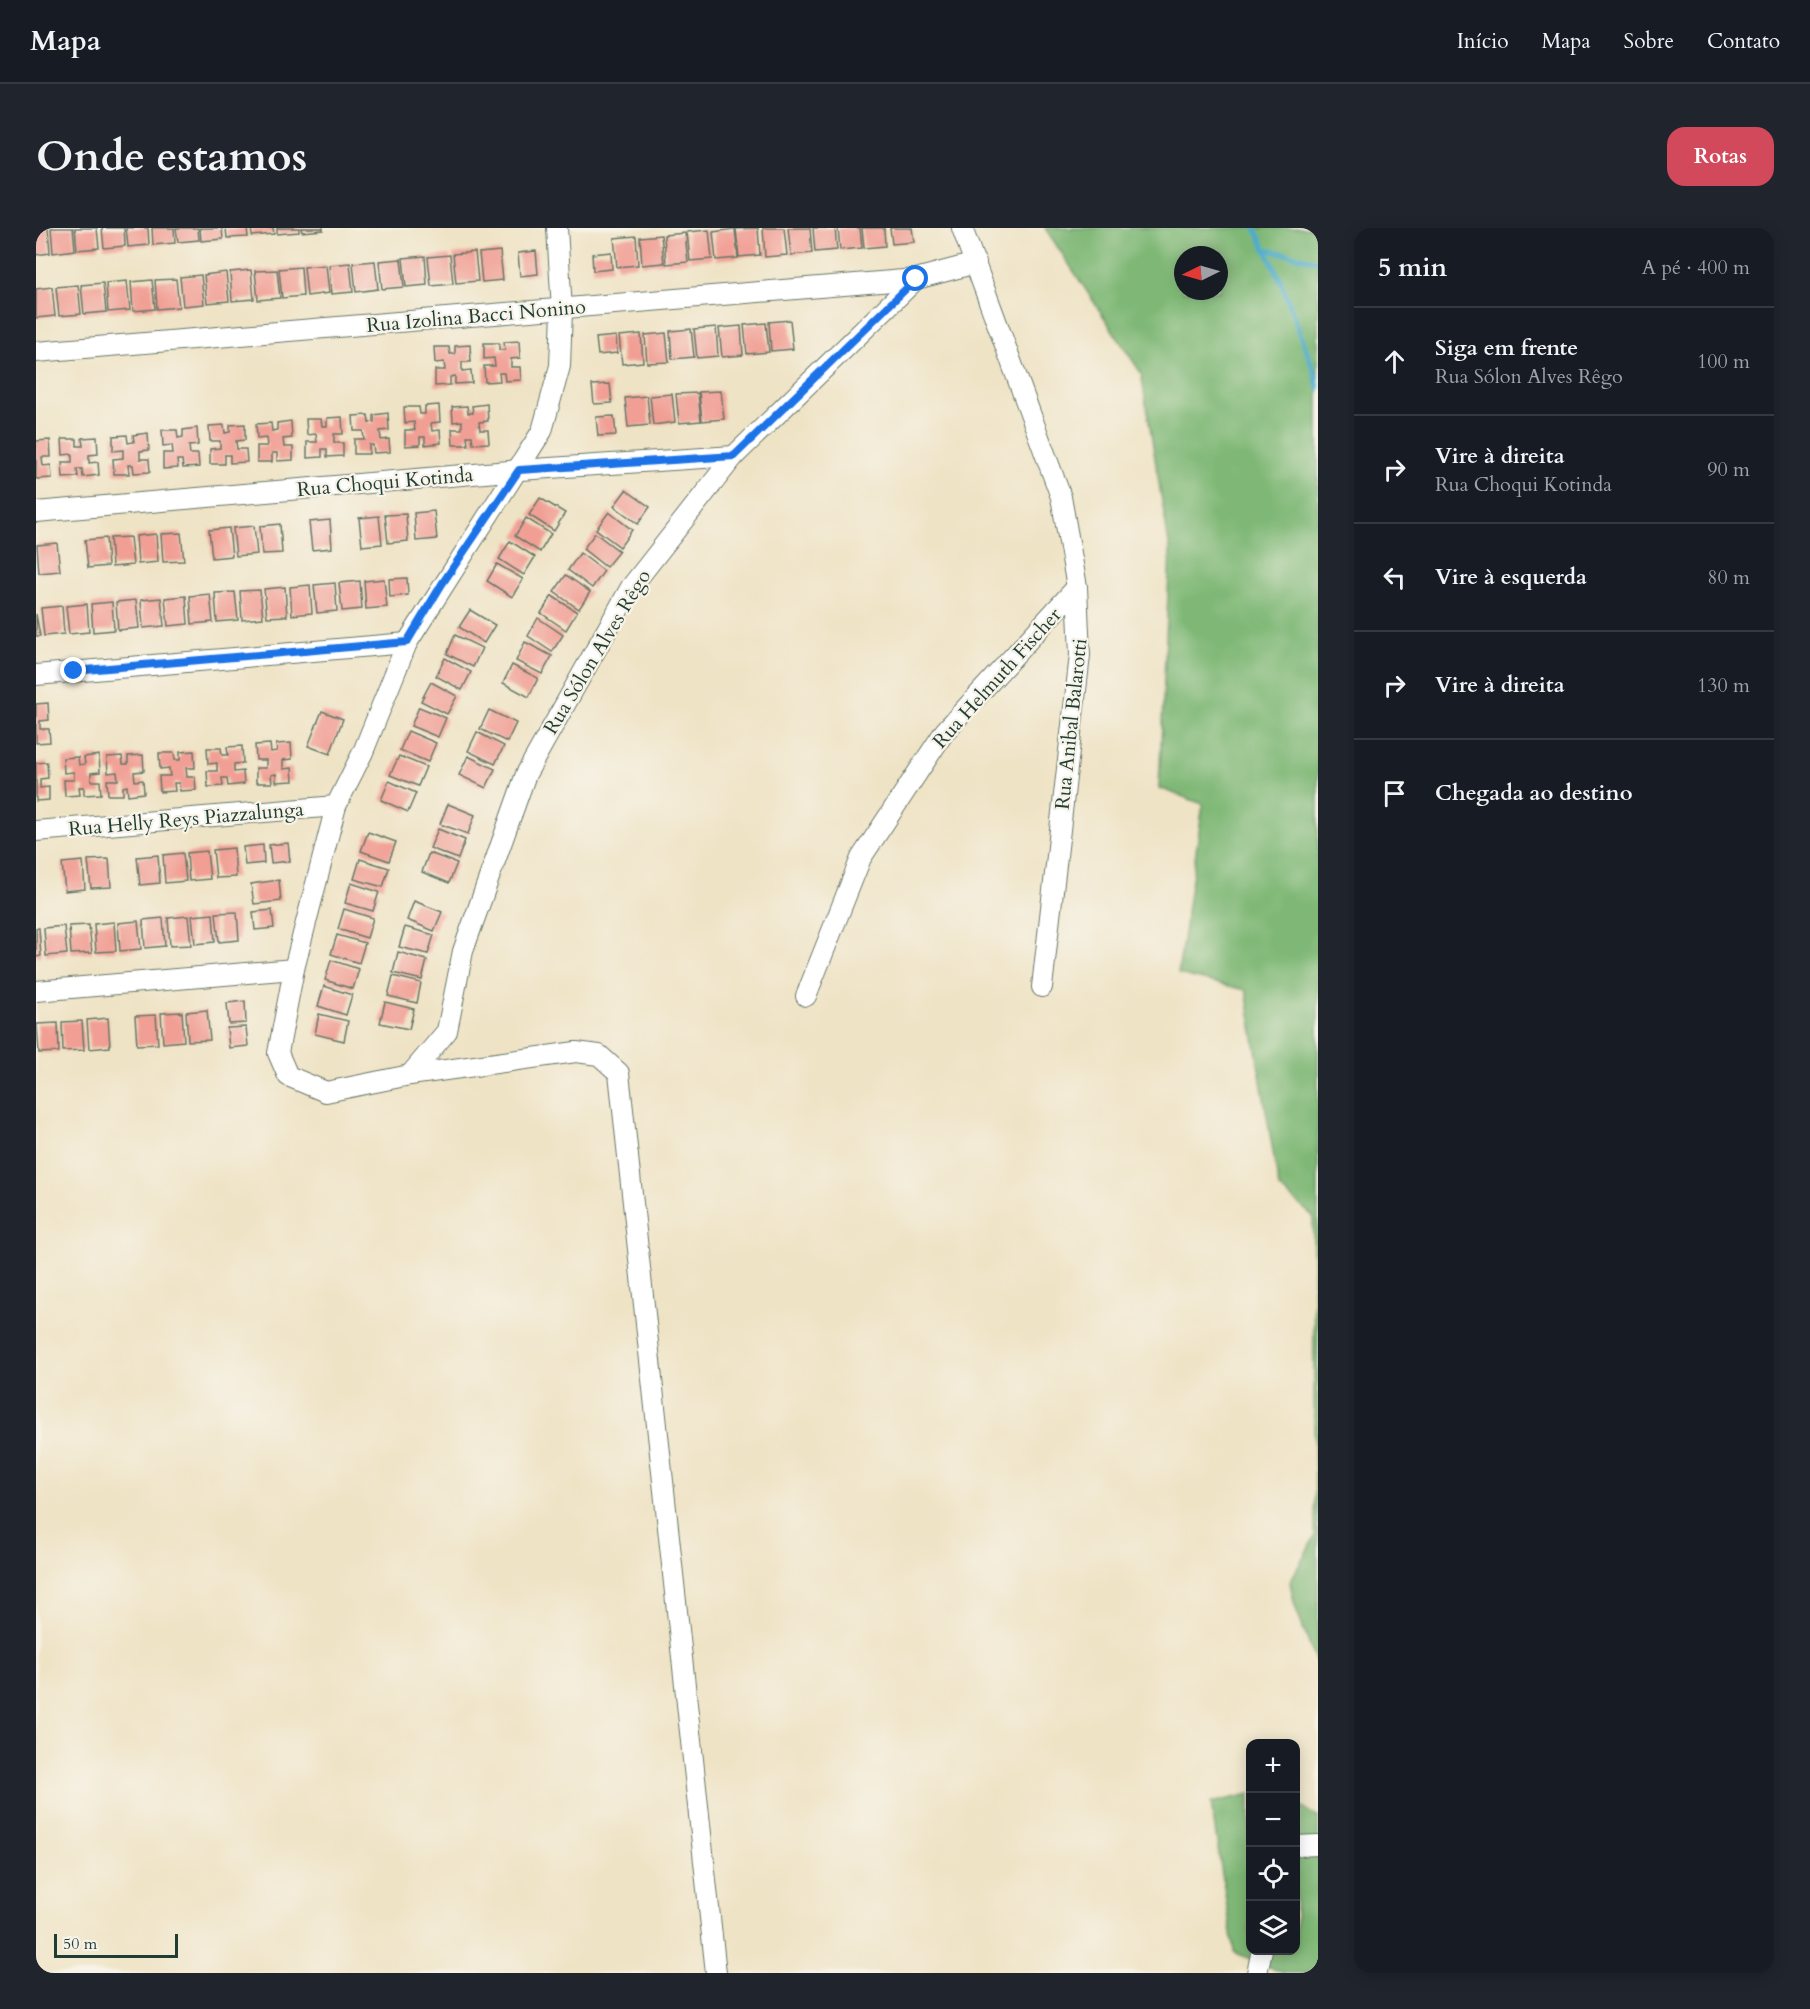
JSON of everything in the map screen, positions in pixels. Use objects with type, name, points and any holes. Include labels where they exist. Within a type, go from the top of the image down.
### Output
[{"type":"street","points":[[557,228],[562,310],[560,366],[542,431],[407,642],[363,752],[336,806],[294,969],[278,1053],[288,1076],[326,1092],[410,1075],[576,1052],[599,1055],[619,1073],[716,1973]]},
{"type":"street","name":"Rua Anibal Balarotti","points":[[962,228],[1062,497],[1077,587],[1080,655],[1042,987]]},
{"type":"street","name":"Rua Sólon Alves Rêgo","points":[[410,1075],[447,1031],[463,951],[526,774],[631,587],[734,456],[916,279],[976,263]]},
{"type":"street","name":"Rua Izolina Bacci Nonino","points":[[36,352],[916,279]]},
{"type":"street","name":"Rua Choqui Kotinda","points":[[36,512],[519,470],[734,456]]},
{"type":"street","name":"Rua Helmuth Fischer","points":[[806,996],[861,858],[945,731],[1077,587]]},
{"type":"street","points":[[36,675],[407,642]]},
{"type":"street","name":"Rua Helly Reys Piazzalunga","points":[[36,831],[336,806]]},
{"type":"street","points":[[36,991],[294,969]]},
{"type":"street","points":[[1300,1846],[1318,1845]]},
{"type":"street","points":[[1257,1973],[1261,1955]]},
{"type":"green space","points":[[1045,228],[1318,228],[1318,1668],[1295,1606],[1290,1582],[1315,1536],[1313,1216],[1279,1188],[1246,990],[1178,974],[1203,804],[1159,788],[1170,550],[1141,373]]},
{"type":"green space","points":[[1246,1795],[1246,1955],[1300,1955],[1300,1806],[1318,1817],[1318,1973],[1283,1973],[1234,1952],[1211,1803]]},
{"type":"building","points":[[36,228],[48,228],[50,253],[36,255]]},
{"type":"building","points":[[51,228],[73,228],[75,250],[53,253]]},
{"type":"building","points":[[75,228],[97,228],[99,248],[77,250]]},
{"type":"building","points":[[102,228],[124,228],[125,246],[104,248]]},
{"type":"building","points":[[126,228],[148,228],[149,245],[128,247]]},
{"type":"building","points":[[152,228],[174,228],[175,243],[153,245]]},
{"type":"building","points":[[176,228],[198,228],[199,240],[178,242]]},
{"type":"building","points":[[200,228],[222,228],[223,239],[201,241]]},
{"type":"building","points":[[226,228],[247,228],[248,237],[227,238]]},
{"type":"building","points":[[251,228],[273,228],[274,234],[252,236]]},
{"type":"building","points":[[277,228],[299,228],[299,232],[277,234]]},
{"type":"building","points":[[301,228],[323,228],[323,230],[302,232]]},
{"type":"building","points":[[758,228],[760,255],[739,257],[736,229]]},
{"type":"building","points":[[763,228],[784,228],[787,255],[765,257]]},
{"type":"building","points":[[788,228],[810,228],[812,253],[791,255]]},
{"type":"building","points":[[813,228],[835,228],[837,250],[815,252]]},
{"type":"building","points":[[838,228],[860,228],[862,248],[840,250]]},
{"type":"building","points":[[862,228],[884,228],[885,246],[864,248]]},
{"type":"building","points":[[890,228],[912,228],[914,242],[892,244]]},
{"type":"building","points":[[735,229],[738,258],[716,260],[713,232]]},
{"type":"building","points":[[709,230],[712,259],[690,261],[687,232]]},
{"type":"building","points":[[685,233],[688,262],[666,264],[664,235]]},
{"type":"building","points":[[661,235],[664,263],[642,265],[640,237]]},
{"type":"building","points":[[636,236],[638,265],[617,267],[614,238]]},
{"type":"building","points":[[500,251],[503,280],[482,282],[479,253]]},
{"type":"building","points":[[536,251],[538,274],[520,276],[518,253]]},
{"type":"building","points":[[475,252],[478,281],[456,283],[453,254]]},
{"type":"building","points":[[611,252],[612,269],[593,271],[592,254]]},
{"type":"building","points":[[450,255],[453,284],[431,286],[428,257]]},
{"type":"building","points":[[425,256],[427,285],[406,287],[403,258]]},
{"type":"building","points":[[401,259],[404,287],[382,289],[379,261]]},
{"type":"building","points":[[375,261],[378,289],[356,292],[353,263]]},
{"type":"building","points":[[350,263],[353,292],[331,294],[329,265]]},
{"type":"building","points":[[326,265],[329,293],[307,296],[304,267]]},
{"type":"building","points":[[301,267],[303,296],[282,298],[279,269]]},
{"type":"building","points":[[251,270],[254,299],[232,301],[230,272]]},
{"type":"building","points":[[277,270],[280,298],[258,300],[255,271]]},
{"type":"building","points":[[226,272],[229,301],[207,303],[204,275]]},
{"type":"building","points":[[201,275],[204,304],[183,306],[180,277]]},
{"type":"building","points":[[176,279],[179,307],[157,309],[155,280]]},
{"type":"building","points":[[152,280],[155,309],[133,311],[131,282]]},
{"type":"building","points":[[127,281],[130,310],[108,312],[106,283]]},
{"type":"building","points":[[103,283],[106,312],[84,314],[81,285]]},
{"type":"building","points":[[78,285],[81,314],[59,316],[56,287]]},
{"type":"building","points":[[52,287],[55,316],[36,318],[36,289]]},
{"type":"building","points":[[790,320],[793,349],[771,351],[769,322]]},
{"type":"building","points":[[766,323],[769,352],[747,354],[744,325]]},
{"type":"building","points":[[741,326],[743,355],[722,357],[719,328]]},
{"type":"building","points":[[716,327],[718,356],[697,358],[694,329]]},
{"type":"building","points":[[691,329],[694,357],[672,359],[670,331]]},
{"type":"building","points":[[666,333],[669,362],[647,363],[645,335]]},
{"type":"building","points":[[641,334],[643,362],[622,364],[619,336]]},
{"type":"building","points":[[616,336],[617,353],[598,355],[596,338]]},
{"type":"building","points":[[519,341],[520,358],[511,359],[511,367],[520,367],[521,380],[505,381],[504,373],[499,373],[500,381],[485,382],[484,366],[495,366],[494,358],[484,359],[484,343],[499,343],[499,350],[505,350],[504,342]]},
{"type":"building","points":[[470,345],[471,362],[462,362],[462,371],[471,370],[472,383],[455,384],[455,376],[450,377],[450,385],[435,386],[435,370],[445,370],[444,362],[435,363],[434,347],[449,347],[450,354],[455,354],[455,346]]},
{"type":"building","points":[[610,384],[612,403],[594,404],[592,385]]},
{"type":"building","points":[[721,391],[724,419],[702,421],[699,392]]},
{"type":"building","points":[[698,393],[701,421],[679,423],[676,394]]},
{"type":"building","points":[[672,394],[675,422],[653,425],[650,396]]},
{"type":"building","points":[[647,396],[650,425],[628,427],[625,398]]},
{"type":"building","points":[[487,404],[488,421],[479,422],[480,430],[488,430],[489,443],[473,444],[472,436],[467,436],[468,445],[453,445],[452,429],[462,429],[462,421],[453,422],[452,407],[467,406],[468,413],[473,413],[472,406]]},
{"type":"building","points":[[439,405],[440,422],[431,423],[432,431],[440,430],[441,443],[425,445],[425,437],[420,437],[420,445],[405,446],[405,430],[415,430],[414,422],[405,423],[404,407],[419,407],[420,414],[425,414],[425,406]]},
{"type":"building","points":[[388,413],[389,430],[380,431],[381,440],[389,439],[390,452],[374,453],[373,445],[369,445],[369,454],[354,454],[354,439],[364,439],[363,431],[354,431],[353,416],[368,415],[369,423],[374,422],[374,415]]},
{"type":"building","points":[[614,416],[616,435],[598,436],[596,417]]},
{"type":"building","points":[[342,417],[343,434],[334,434],[334,443],[343,443],[343,456],[327,457],[327,449],[322,449],[322,457],[307,458],[307,442],[317,442],[316,434],[307,435],[306,419],[321,419],[322,426],[327,426],[327,418]]},
{"type":"building","points":[[291,421],[292,438],[283,439],[284,447],[293,447],[293,460],[277,461],[277,453],[272,453],[272,462],[257,462],[257,446],[267,446],[266,438],[257,439],[256,424],[271,423],[272,431],[277,430],[277,423]]},
{"type":"building","points":[[245,424],[245,440],[236,441],[237,449],[246,449],[247,462],[230,463],[230,455],[225,455],[225,464],[210,464],[210,449],[220,448],[220,441],[210,441],[209,426],[224,425],[225,433],[230,432],[230,425]]},
{"type":"building","points":[[197,428],[198,445],[189,446],[190,454],[198,454],[199,467],[183,468],[182,460],[177,460],[178,468],[163,469],[163,453],[173,453],[172,445],[163,446],[162,430],[177,430],[178,438],[183,437],[183,430]]},
{"type":"building","points":[[148,433],[149,450],[140,451],[140,459],[149,459],[150,472],[134,473],[133,465],[128,465],[129,474],[114,474],[113,459],[123,458],[123,450],[113,451],[113,436],[127,435],[128,443],[134,442],[133,435]]},
{"type":"building","points":[[97,437],[98,454],[89,455],[89,463],[98,462],[99,475],[83,477],[82,469],[77,469],[78,477],[63,478],[62,462],[72,462],[72,454],[63,455],[62,439],[77,439],[77,446],[83,446],[82,438]]},
{"type":"building","points":[[50,440],[51,457],[42,457],[43,466],[51,465],[52,478],[36,479],[36,441]]},
{"type":"building","points":[[626,490],[650,507],[638,524],[614,506]]},
{"type":"building","points":[[540,498],[565,513],[554,531],[529,515]]},
{"type":"building","points":[[434,511],[437,539],[416,541],[414,513]]},
{"type":"building","points":[[609,512],[632,530],[620,547],[596,529]]},
{"type":"building","points":[[406,514],[408,541],[388,543],[385,515]]},
{"type":"building","points":[[379,516],[382,544],[362,546],[359,518]]},
{"type":"building","points":[[526,518],[551,534],[540,552],[515,536]]},
{"type":"building","points":[[330,520],[332,548],[312,550],[309,522]]},
{"type":"building","points":[[280,524],[282,553],[262,554],[260,526]]},
{"type":"building","points":[[254,526],[257,554],[236,556],[233,528]]},
{"type":"building","points":[[229,528],[232,556],[212,558],[209,530]]},
{"type":"building","points":[[181,533],[184,561],[163,562],[161,534]]},
{"type":"building","points":[[595,533],[619,551],[606,567],[583,549]]},
{"type":"building","points":[[156,534],[158,562],[138,564],[136,536]]},
{"type":"building","points":[[130,537],[133,565],[112,567],[110,538]]},
{"type":"building","points":[[106,538],[108,566],[88,568],[85,540]]},
{"type":"building","points":[[510,541],[535,557],[524,575],[499,559]]},
{"type":"building","points":[[57,543],[60,571],[39,573],[37,545]]},
{"type":"building","points":[[580,553],[604,571],[592,588],[568,570]]},
{"type":"building","points":[[497,564],[523,579],[512,597],[487,581]]},
{"type":"building","points":[[566,575],[590,592],[579,609],[554,592]]},
{"type":"building","points":[[407,578],[408,595],[390,597],[389,579]]},
{"type":"building","points":[[384,579],[387,607],[366,609],[364,581]]},
{"type":"building","points":[[360,581],[362,609],[342,611],[339,583]]},
{"type":"building","points":[[335,583],[337,611],[317,613],[314,585]]},
{"type":"building","points":[[310,585],[312,613],[292,615],[290,587]]},
{"type":"building","points":[[285,587],[287,616],[267,617],[264,589]]},
{"type":"building","points":[[260,590],[263,618],[242,620],[240,591]]},
{"type":"building","points":[[235,592],[238,620],[217,622],[215,593]]},
{"type":"building","points":[[210,594],[213,622],[192,624],[190,596]]},
{"type":"building","points":[[186,596],[188,624],[168,626],[165,598]]},
{"type":"building","points":[[552,596],[577,612],[566,630],[541,613]]},
{"type":"building","points":[[161,598],[164,626],[143,628],[141,600]]},
{"type":"building","points":[[136,600],[139,628],[118,630],[116,602]]},
{"type":"building","points":[[112,602],[114,630],[93,632],[91,604]]},
{"type":"building","points":[[87,604],[89,632],[69,634],[66,606]]},
{"type":"building","points":[[62,606],[64,634],[44,636],[41,608]]},
{"type":"building","points":[[470,610],[495,625],[484,643],[459,627]]},
{"type":"building","points":[[36,614],[40,636],[36,636]]},
{"type":"building","points":[[538,618],[563,635],[552,652],[528,636]]},
{"type":"building","points":[[455,635],[482,648],[473,667],[447,654]]},
{"type":"building","points":[[525,642],[552,656],[542,674],[516,661]]},
{"type":"building","points":[[445,658],[471,672],[462,690],[436,676]]},
{"type":"building","points":[[512,665],[538,678],[529,697],[503,683]]},
{"type":"building","points":[[431,682],[457,696],[447,714],[421,701]]},
{"type":"building","points":[[48,703],[49,720],[40,721],[40,729],[49,729],[50,742],[36,743],[36,704]]},
{"type":"building","points":[[419,707],[446,718],[438,737],[411,726]]},
{"type":"building","points":[[489,710],[516,723],[507,742],[480,729]]},
{"type":"building","points":[[322,711],[343,719],[330,754],[308,746]]},
{"type":"building","points":[[408,731],[436,743],[428,762],[400,750]]},
{"type":"building","points":[[477,732],[504,746],[495,764],[468,751]]},
{"type":"building","points":[[291,743],[292,759],[283,760],[283,769],[292,768],[293,781],[276,782],[276,774],[271,775],[272,783],[256,783],[256,768],[266,768],[266,760],[256,760],[255,745],[270,744],[271,752],[277,751],[276,744]]},
{"type":"building","points":[[242,746],[243,763],[234,764],[234,772],[243,771],[244,784],[228,786],[227,778],[222,778],[223,786],[208,787],[207,771],[217,771],[217,763],[208,764],[207,748],[221,748],[222,755],[228,755],[227,747]]},
{"type":"building","points":[[194,751],[195,768],[186,768],[187,777],[195,777],[196,790],[180,791],[179,783],[174,783],[175,791],[160,792],[159,776],[170,776],[169,768],[160,769],[159,753],[174,753],[175,760],[180,760],[180,752]]},
{"type":"building","points":[[99,755],[100,772],[91,773],[91,781],[100,781],[101,794],[84,795],[84,787],[79,787],[80,795],[65,796],[64,780],[74,780],[74,772],[64,773],[63,758],[78,757],[79,765],[85,764],[84,757]]},
{"type":"building","points":[[143,755],[144,771],[134,772],[135,781],[143,780],[144,793],[128,795],[127,786],[123,787],[123,795],[108,795],[107,780],[118,780],[117,772],[108,773],[107,757],[122,756],[123,764],[128,764],[128,756]]},
{"type":"building","points":[[399,756],[426,767],[418,786],[390,775]]},
{"type":"building","points":[[468,756],[495,769],[486,788],[459,775]]},
{"type":"building","points":[[47,762],[48,778],[40,779],[40,788],[49,787],[49,800],[36,801],[36,763]]},
{"type":"building","points":[[389,781],[416,793],[408,812],[381,800]]},
{"type":"building","points":[[448,804],[475,815],[468,834],[440,824]]},
{"type":"building","points":[[438,829],[465,840],[458,859],[430,848]]},
{"type":"building","points":[[368,832],[396,842],[389,861],[361,851]]},
{"type":"building","points":[[288,843],[290,861],[271,863],[269,845]]},
{"type":"building","points":[[263,845],[264,863],[245,865],[243,847]]},
{"type":"building","points":[[234,848],[236,877],[216,878],[213,850]]},
{"type":"building","points":[[207,851],[210,879],[189,881],[187,853]]},
{"type":"building","points":[[183,853],[186,881],[165,883],[163,855]]},
{"type":"building","points":[[429,853],[457,863],[449,883],[422,872]]},
{"type":"building","points":[[158,855],[160,883],[140,885],[137,857]]},
{"type":"building","points":[[109,859],[111,887],[91,888],[88,860]]},
{"type":"building","points":[[360,859],[389,868],[383,887],[354,879]]},
{"type":"building","points":[[83,861],[85,889],[65,891],[62,863]]},
{"type":"building","points":[[279,880],[281,901],[254,904],[251,884]]},
{"type":"building","points":[[351,883],[379,892],[373,911],[345,903]]},
{"type":"building","points":[[414,901],[442,912],[434,931],[407,920]]},
{"type":"building","points":[[344,909],[373,918],[367,938],[338,929]]},
{"type":"building","points":[[272,910],[274,928],[255,930],[253,912]]},
{"type":"building","points":[[237,912],[239,940],[219,942],[216,913]]},
{"type":"building","points":[[213,914],[215,942],[195,944],[192,916]]},
{"type":"building","points":[[188,916],[191,945],[170,946],[168,918]]},
{"type":"building","points":[[163,918],[165,946],[145,948],[143,920]]},
{"type":"building","points":[[138,921],[141,949],[120,951],[118,923]]},
{"type":"building","points":[[114,922],[116,951],[96,952],[94,924]]},
{"type":"building","points":[[89,925],[92,953],[71,954],[69,926]]},
{"type":"building","points":[[64,926],[67,954],[46,956],[44,928]]},
{"type":"building","points":[[405,927],[434,935],[428,954],[399,947]]},
{"type":"building","points":[[36,928],[39,928],[41,956],[36,957]]},
{"type":"building","points":[[337,935],[365,943],[359,963],[331,954]]},
{"type":"building","points":[[398,952],[427,960],[422,980],[393,973]]},
{"type":"building","points":[[331,960],[359,969],[353,989],[325,980]]},
{"type":"building","points":[[393,976],[421,983],[417,1003],[388,996]]},
{"type":"building","points":[[324,986],[352,995],[346,1015],[318,1006]]},
{"type":"building","points":[[245,1001],[246,1023],[229,1024],[227,1003]]},
{"type":"building","points":[[385,1002],[414,1009],[409,1029],[380,1023]]},
{"type":"building","points":[[207,1010],[210,1040],[188,1041],[186,1012]]},
{"type":"building","points":[[182,1012],[184,1041],[163,1043],[161,1013]]},
{"type":"building","points":[[319,1014],[348,1021],[344,1041],[315,1034]]},
{"type":"building","points":[[156,1015],[158,1044],[137,1045],[135,1016]]},
{"type":"building","points":[[108,1018],[110,1047],[89,1049],[87,1020]]},
{"type":"building","points":[[82,1021],[84,1050],[63,1051],[62,1022]]},
{"type":"building","points":[[58,1023],[59,1052],[39,1053],[37,1024]]},
{"type":"building","points":[[246,1027],[248,1046],[229,1048],[227,1028]]},
{"type":"waterway","points":[[1255,228],[1280,279],[1315,373],[1318,388]]},
{"type":"waterway","points":[[1265,249],[1318,261]]},
{"type":"route","points":[[74,671],[407,642],[442,584],[519,470],[734,456],[916,279]]}]
